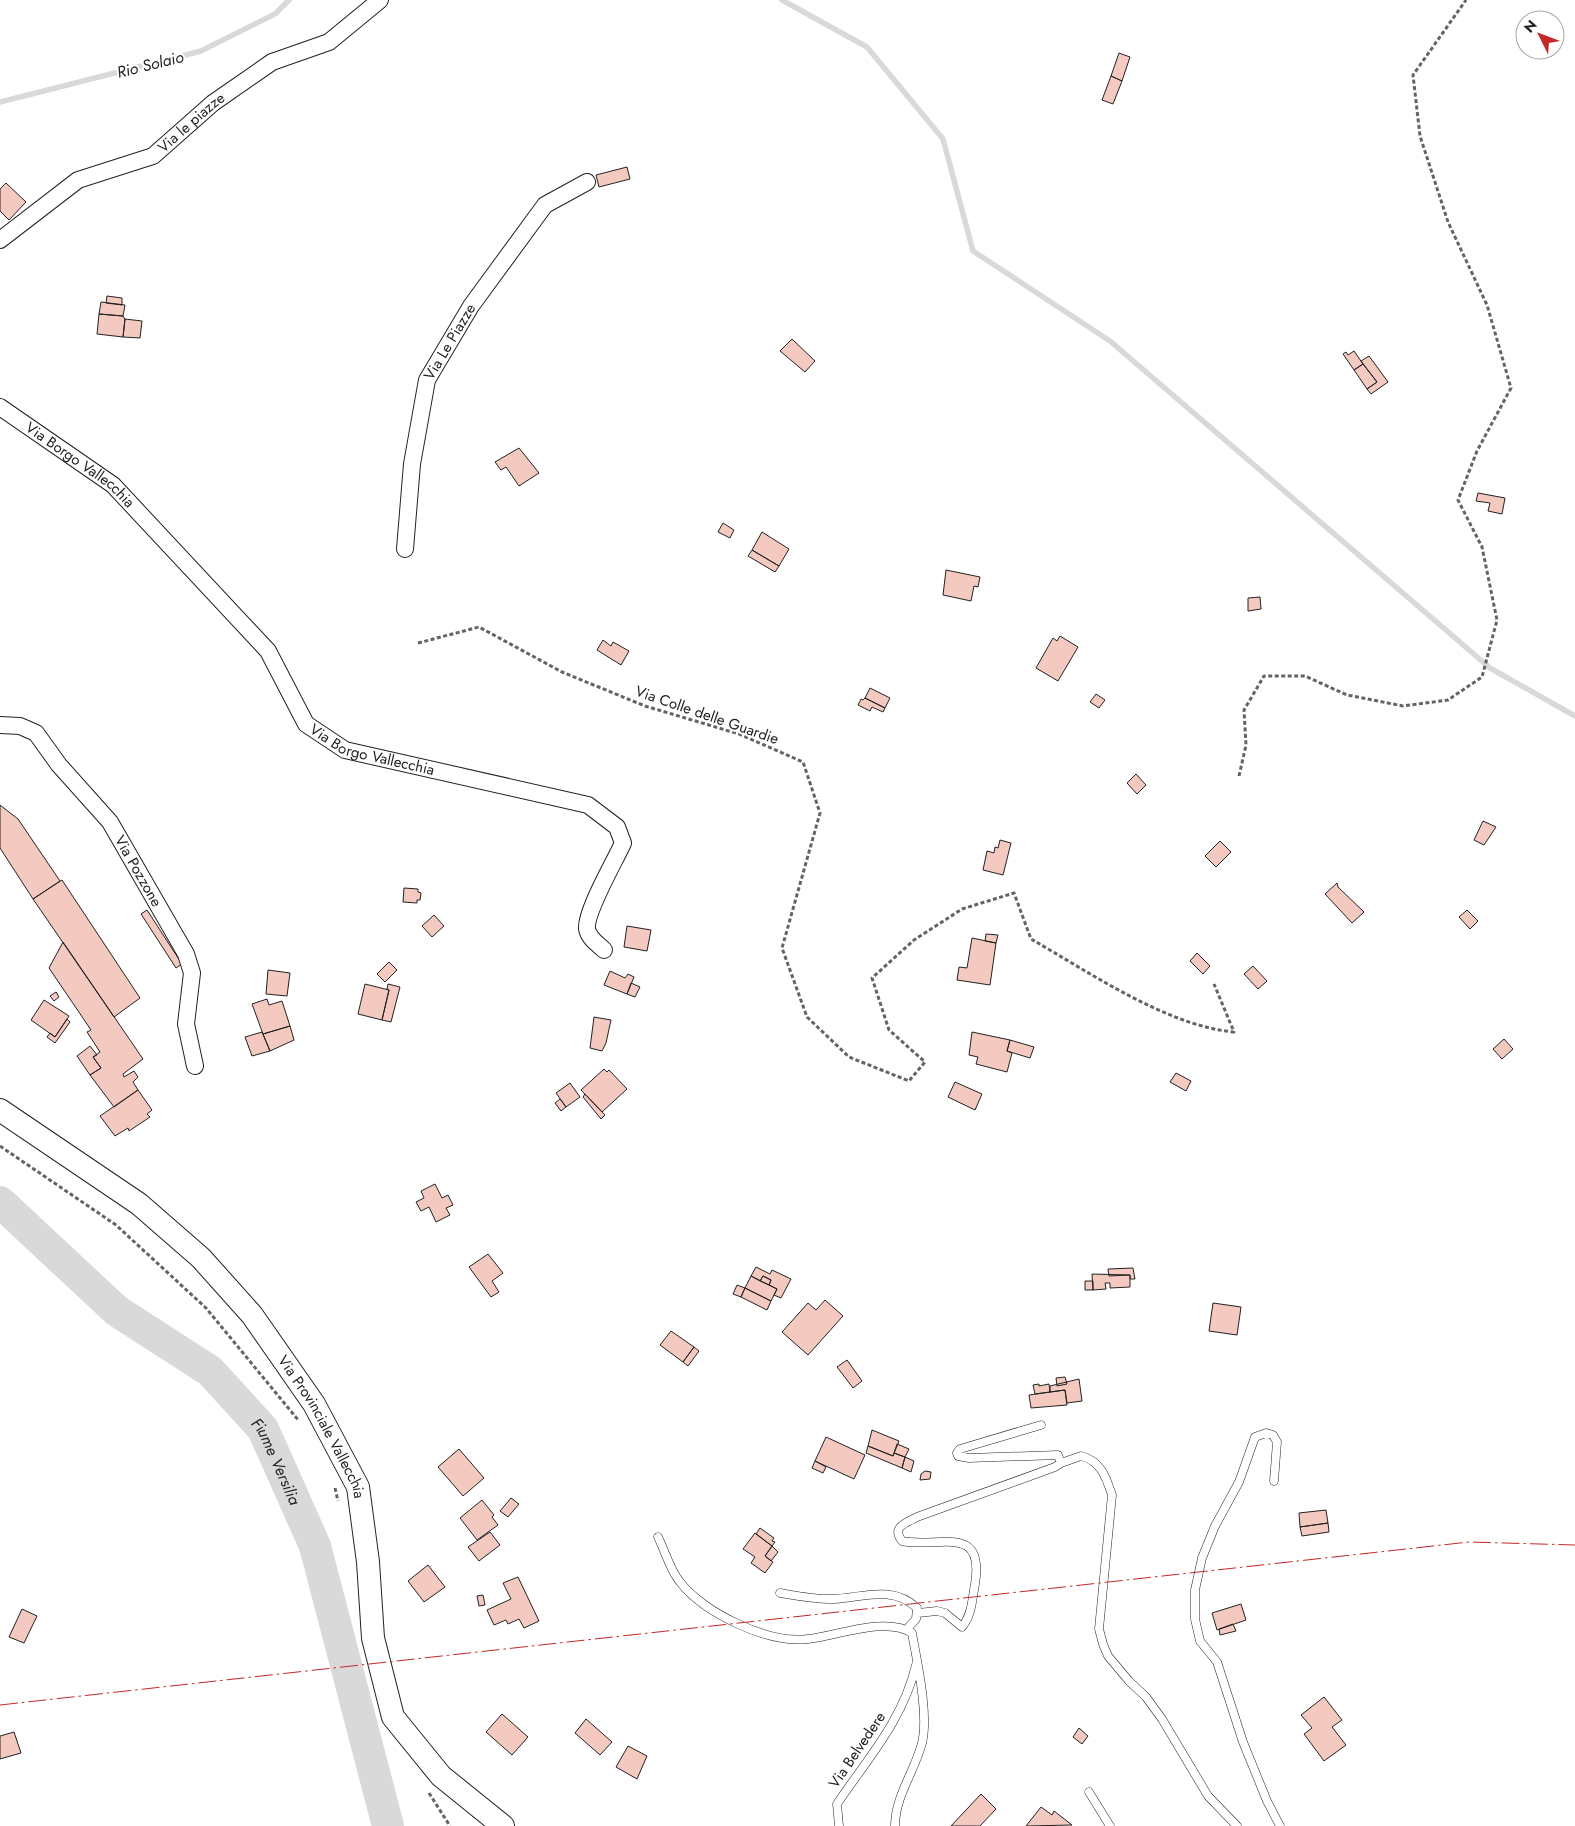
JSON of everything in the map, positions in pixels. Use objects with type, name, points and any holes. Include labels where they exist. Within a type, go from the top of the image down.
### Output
[{"type":"main road","name":"Via Provinciale Vallecchia","points":[[0,1110],[139,1204],[202,1258],[252,1316],[314,1404],[358,1487],[368,1562],[373,1638],[393,1717],[441,1776],[503,1826]]},
{"type":"street","name":"Via le piazze","points":[[0,240],[78,180],[153,156],[213,103],[272,62],[329,42],[380,0]]},
{"type":"street","name":"Via Le Piazze","points":[[405,549],[412,464],[427,380],[471,306],[545,205],[587,182]]},
{"type":"street","name":"Via Borgo Vallecchia","points":[[0,408],[112,485],[268,652],[306,724],[329,740],[345,750],[588,805],[617,827],[623,843],[589,915],[587,929],[591,938],[604,950]]},
{"type":"street","name":"Via Pozzone","points":[[0,725],[20,726],[36,733],[59,764],[110,822],[186,954],[192,973],[186,1024],[195,1066]]},
{"type":"lane","points":[[1041,1425],[960,1448],[957,1453],[958,1456],[969,1458],[1049,1453],[1060,1456],[1060,1462]]},
{"type":"lane","points":[[1274,1481],[1278,1442],[1273,1435],[1260,1434],[1254,1437],[1239,1482],[1215,1526],[1202,1558],[1195,1590],[1195,1619],[1200,1641],[1216,1662],[1243,1742],[1267,1801],[1280,1826]]},
{"type":"lane","points":[[918,1613],[937,1610],[946,1612],[962,1627],[969,1618],[976,1573],[976,1556],[974,1551],[967,1546],[937,1540],[902,1541],[897,1536],[900,1526],[917,1517],[1043,1474],[1060,1462],[1081,1456],[1095,1462],[1106,1474],[1112,1495],[1099,1629],[1108,1656],[1129,1681],[1146,1697],[1162,1719],[1208,1796],[1237,1826]]},
{"type":"lane","points":[[658,1537],[678,1581],[690,1594],[703,1604],[756,1632],[776,1639],[806,1640],[892,1626],[912,1633],[923,1697],[922,1742],[904,1784],[895,1826]]},
{"type":"lane","points":[[780,1593],[799,1597],[834,1599],[872,1594],[896,1595],[907,1598],[917,1608],[918,1613],[916,1619],[907,1630]]},
{"type":"lane","name":"Via Belvedere","points":[[839,1826],[837,1804],[886,1737],[910,1689],[917,1662]]},
{"type":"lane","points":[[1089,1792],[1110,1826]]},
{"type":"path","points":[[1239,776],[1246,745],[1244,710],[1264,676],[1305,676],[1347,695],[1403,706],[1448,700],[1482,677],[1497,620],[1482,547],[1458,500],[1477,451],[1511,388],[1486,305],[1448,222],[1420,136],[1412,75],[1466,0]]},
{"type":"path","name":"Via Colle delle Guardie","points":[[418,643],[479,627],[571,675],[646,706],[739,734],[803,762],[820,813],[782,948],[807,1017],[849,1057],[909,1080],[925,1062],[889,1030],[872,978],[914,940],[962,909],[1014,893],[1031,939],[1158,1010],[1215,1030],[1234,1032],[1214,984]]},
{"type":"path","points":[[0,1146],[116,1225],[206,1308],[300,1422]]},
{"type":"path","points":[[333,1484],[341,1510]]},
{"type":"path","points":[[423,1784],[450,1826]]},
{"type":"building","points":[[1119,53],[1130,57],[1122,81],[1111,76]]},
{"type":"building","points":[[1111,76],[1122,81],[1113,104],[1102,100]]},
{"type":"building","points":[[627,167],[630,179],[599,187],[596,175]]},
{"type":"building","points":[[6,183],[26,202],[9,220],[0,211],[0,189]]},
{"type":"building","points":[[107,296],[122,298],[122,305],[106,303]]},
{"type":"building","points":[[101,302],[125,305],[123,316],[99,314]]},
{"type":"building","points":[[99,314],[123,316],[125,319],[123,337],[97,334]]},
{"type":"building","points":[[125,319],[142,321],[140,338],[123,337]]},
{"type":"building","points":[[792,339],[815,361],[805,372],[780,351]]},
{"type":"building","points":[[1354,351],[1363,364],[1354,370],[1343,354],[1346,352],[1348,355]]},
{"type":"building","points":[[1369,356],[1388,382],[1371,394],[1367,389],[1377,382],[1361,361]]},
{"type":"building","points":[[1363,364],[1377,382],[1367,389],[1354,370]]},
{"type":"building","points":[[519,448],[539,473],[519,486],[506,467],[501,470],[495,462]]},
{"type":"building","points":[[1478,493],[1505,498],[1502,514],[1488,511],[1490,503],[1476,501]]},
{"type":"building","points":[[723,523],[734,530],[730,538],[718,532]]},
{"type":"building","points":[[762,532],[789,549],[779,566],[752,550]]},
{"type":"building","points":[[752,550],[779,566],[775,572],[748,556]]},
{"type":"building","points":[[946,570],[980,577],[978,587],[974,586],[971,601],[943,595]]},
{"type":"building","points":[[1260,597],[1261,609],[1248,611],[1248,598]]},
{"type":"building","points":[[1060,636],[1078,647],[1058,681],[1036,668],[1053,638],[1057,641]]},
{"type":"building","points":[[603,640],[611,646],[613,642],[629,651],[621,665],[597,650]]},
{"type":"building","points":[[870,688],[890,698],[885,708],[865,698]]},
{"type":"building","points":[[1096,694],[1105,700],[1099,708],[1090,702]]},
{"type":"building","points":[[865,698],[885,708],[883,712],[872,707],[870,711],[858,705],[861,699]]},
{"type":"building","points":[[1136,774],[1146,785],[1137,794],[1127,783]]},
{"type":"building","points":[[0,805],[18,819],[60,881],[33,899],[0,848]]},
{"type":"building","points":[[1483,821],[1496,827],[1484,845],[1474,840]]},
{"type":"building","points":[[1000,840],[1011,843],[1003,875],[983,870],[987,851],[994,853],[995,847],[998,848]]},
{"type":"building","points":[[1220,841],[1231,852],[1216,867],[1205,856]]},
{"type":"building","points":[[62,880],[140,998],[114,1017],[33,899]]},
{"type":"building","points":[[1337,883],[1338,887],[1364,912],[1352,923],[1325,894]]},
{"type":"building","points":[[404,888],[418,889],[418,892],[421,893],[420,900],[417,900],[417,903],[403,902]]},
{"type":"building","points":[[147,910],[182,964],[176,968],[141,914]]},
{"type":"building","points":[[1467,910],[1478,921],[1470,929],[1459,917]]},
{"type":"building","points":[[434,915],[444,926],[432,937],[422,926]]},
{"type":"building","points":[[627,926],[651,930],[647,951],[624,947]]},
{"type":"building","points":[[986,934],[998,935],[996,943],[985,941]]},
{"type":"building","points":[[972,938],[996,943],[990,985],[957,980],[959,967],[967,968]]},
{"type":"building","points":[[63,942],[143,1059],[123,1074],[124,1077],[134,1071],[138,1077],[133,1082],[138,1090],[114,1107],[90,1075],[101,1068],[93,1057],[100,1052],[87,1032],[91,1030],[49,968]]},
{"type":"building","points":[[1197,953],[1210,966],[1203,974],[1190,961]]},
{"type":"building","points":[[389,962],[397,970],[385,982],[377,974]]},
{"type":"building","points":[[1253,966],[1267,981],[1258,989],[1244,974]]},
{"type":"building","points":[[268,970],[290,973],[287,996],[266,994]]},
{"type":"building","points":[[610,971],[625,978],[628,974],[634,977],[627,994],[604,985]]},
{"type":"building","points":[[631,983],[640,987],[635,997],[627,994]]},
{"type":"building","points":[[365,984],[389,990],[382,1020],[358,1014]]},
{"type":"building","points":[[388,984],[400,987],[391,1022],[382,1020],[389,990],[387,989]]},
{"type":"building","points":[[56,992],[59,997],[54,1001],[50,996]]},
{"type":"building","points":[[267,999],[269,1005],[282,1001],[290,1026],[263,1034],[252,1004]]},
{"type":"building","points":[[44,1000],[69,1016],[55,1037],[31,1020]]},
{"type":"building","points":[[594,1017],[611,1020],[606,1043],[602,1051],[590,1048]]},
{"type":"building","points":[[67,1019],[70,1022],[55,1043],[47,1037],[50,1033],[55,1037]]},
{"type":"building","points":[[290,1026],[294,1040],[270,1051],[263,1034]]},
{"type":"building","points":[[262,1032],[270,1051],[252,1056],[245,1037]]},
{"type":"building","points":[[972,1032],[1010,1040],[1007,1051],[1012,1053],[1007,1072],[976,1064],[978,1057],[969,1055]]},
{"type":"building","points":[[1504,1039],[1513,1049],[1502,1059],[1493,1049]]},
{"type":"building","points":[[1010,1040],[1034,1047],[1030,1058],[1007,1051]]},
{"type":"building","points":[[90,1046],[97,1055],[93,1057],[101,1068],[90,1075],[77,1056]]},
{"type":"building","points":[[604,1069],[607,1072],[609,1070],[627,1089],[602,1112],[581,1090]]},
{"type":"building","points":[[1176,1073],[1191,1081],[1186,1091],[1170,1082]]},
{"type":"building","points":[[955,1082],[982,1094],[975,1110],[948,1097]]},
{"type":"building","points":[[570,1083],[580,1097],[566,1107],[556,1093]]},
{"type":"building","points":[[138,1090],[152,1110],[147,1114],[150,1117],[129,1131],[128,1128],[115,1136],[100,1116]]},
{"type":"building","points":[[585,1094],[605,1115],[601,1119],[583,1097]]},
{"type":"building","points":[[560,1099],[566,1107],[561,1111],[555,1103]]},
{"type":"building","points":[[435,1184],[442,1198],[448,1195],[453,1205],[446,1208],[450,1215],[436,1222],[429,1207],[421,1211],[416,1202],[424,1198],[421,1191]]},
{"type":"building","points":[[488,1254],[503,1273],[492,1281],[499,1292],[491,1297],[469,1267]]},
{"type":"building","points":[[756,1267],[770,1274],[772,1270],[791,1279],[781,1298],[774,1295],[777,1289],[769,1285],[771,1280],[763,1276],[760,1281],[751,1276]]},
{"type":"building","points":[[1133,1268],[1135,1279],[1130,1279],[1130,1275],[1109,1276],[1108,1269]]},
{"type":"building","points":[[1092,1274],[1130,1275],[1130,1287],[1110,1288],[1110,1283],[1105,1283],[1106,1289],[1093,1290]]},
{"type":"building","points":[[751,1276],[777,1289],[771,1301],[745,1288]]},
{"type":"building","points":[[763,1276],[771,1280],[769,1285],[760,1281]]},
{"type":"building","points":[[1085,1281],[1093,1281],[1093,1290],[1085,1290]]},
{"type":"building","points":[[737,1285],[745,1288],[741,1297],[733,1294]]},
{"type":"building","points":[[745,1288],[771,1301],[767,1310],[741,1297]]},
{"type":"building","points":[[825,1300],[843,1316],[808,1355],[782,1332],[808,1303],[816,1310]]},
{"type":"building","points":[[1213,1303],[1241,1307],[1237,1335],[1209,1331]]},
{"type":"building","points":[[671,1331],[694,1347],[683,1362],[660,1345]]},
{"type":"building","points":[[694,1347],[699,1351],[688,1366],[683,1362]]},
{"type":"building","points":[[847,1360],[862,1381],[853,1388],[837,1367]]},
{"type":"building","points":[[1065,1377],[1067,1384],[1057,1386],[1056,1378]]},
{"type":"building","points":[[1079,1379],[1082,1401],[1067,1403],[1065,1390],[1050,1392],[1050,1386]]},
{"type":"building","points":[[1039,1384],[1039,1386],[1049,1384],[1050,1392],[1035,1394],[1033,1385]]},
{"type":"building","points":[[1065,1390],[1067,1405],[1031,1408],[1029,1395]]},
{"type":"building","points":[[872,1430],[899,1441],[893,1456],[868,1446]]},
{"type":"building","points":[[826,1437],[865,1455],[854,1479],[815,1461]]},
{"type":"building","points":[[897,1444],[909,1449],[905,1457],[894,1453]]},
{"type":"building","points":[[868,1446],[893,1456],[894,1453],[905,1457],[902,1468],[866,1453]]},
{"type":"building","points":[[459,1449],[484,1478],[463,1496],[438,1467]]},
{"type":"building","points":[[905,1457],[914,1461],[911,1472],[902,1468]]},
{"type":"building","points":[[815,1461],[826,1467],[823,1473],[812,1468]]},
{"type":"building","points":[[925,1471],[931,1472],[930,1479],[920,1480],[921,1474]]},
{"type":"building","points":[[511,1498],[519,1504],[508,1517],[500,1511]]},
{"type":"building","points":[[482,1500],[494,1515],[492,1517],[498,1525],[477,1540],[460,1518]]},
{"type":"building","points":[[1326,1510],[1328,1523],[1300,1527],[1299,1513]]},
{"type":"building","points":[[1328,1523],[1329,1532],[1302,1536],[1300,1527]]},
{"type":"building","points":[[760,1528],[774,1538],[772,1541],[775,1542],[772,1546],[756,1534]]},
{"type":"building","points":[[490,1532],[500,1545],[479,1561],[468,1547]]},
{"type":"building","points":[[755,1533],[772,1546],[765,1556],[773,1562],[765,1573],[751,1563],[755,1557],[743,1549]]},
{"type":"building","points":[[772,1546],[778,1552],[771,1561],[765,1556]]},
{"type":"building","points":[[428,1565],[445,1587],[424,1602],[408,1581]]},
{"type":"building","points":[[518,1577],[539,1621],[524,1628],[519,1619],[508,1624],[506,1620],[494,1625],[487,1610],[511,1599],[503,1583]]},
{"type":"building","points":[[483,1595],[485,1605],[479,1606],[477,1596]]},
{"type":"building","points":[[1241,1604],[1246,1620],[1217,1630],[1212,1613]]},
{"type":"building","points":[[22,1609],[37,1616],[24,1643],[9,1637]]},
{"type":"building","points":[[1233,1624],[1236,1631],[1220,1635],[1219,1629]]},
{"type":"building","points":[[1324,1697],[1342,1720],[1332,1727],[1346,1745],[1324,1761],[1304,1734],[1312,1728],[1301,1715]]},
{"type":"building","points":[[502,1714],[528,1737],[512,1755],[486,1732]]},
{"type":"building","points":[[586,1719],[612,1742],[600,1755],[575,1733]]},
{"type":"building","points":[[1079,1728],[1088,1736],[1082,1744],[1073,1737]]},
{"type":"building","points":[[14,1732],[21,1753],[0,1759],[0,1736]]},
{"type":"building","points":[[628,1746],[647,1756],[637,1779],[616,1767]]},
{"type":"building","points":[[981,1794],[996,1809],[980,1826],[951,1826]]},
{"type":"building","points":[[1041,1807],[1052,1815],[1054,1811],[1072,1825],[1026,1826]]},
{"type":"waterway","name":"Rio Solaio","points":[[0,102],[201,51],[275,14],[289,0]]},
{"type":"waterway","points":[[782,0],[867,47],[943,139],[973,251],[1110,341],[1490,668],[1575,716]]},
{"type":"waterway","name":"Fiume Versilia","points":[[0,1202],[117,1311],[210,1371],[263,1429],[315,1546],[388,1826]]},
{"type":"power","points":[[0,1705],[1469,1542],[1575,1545]]}]
